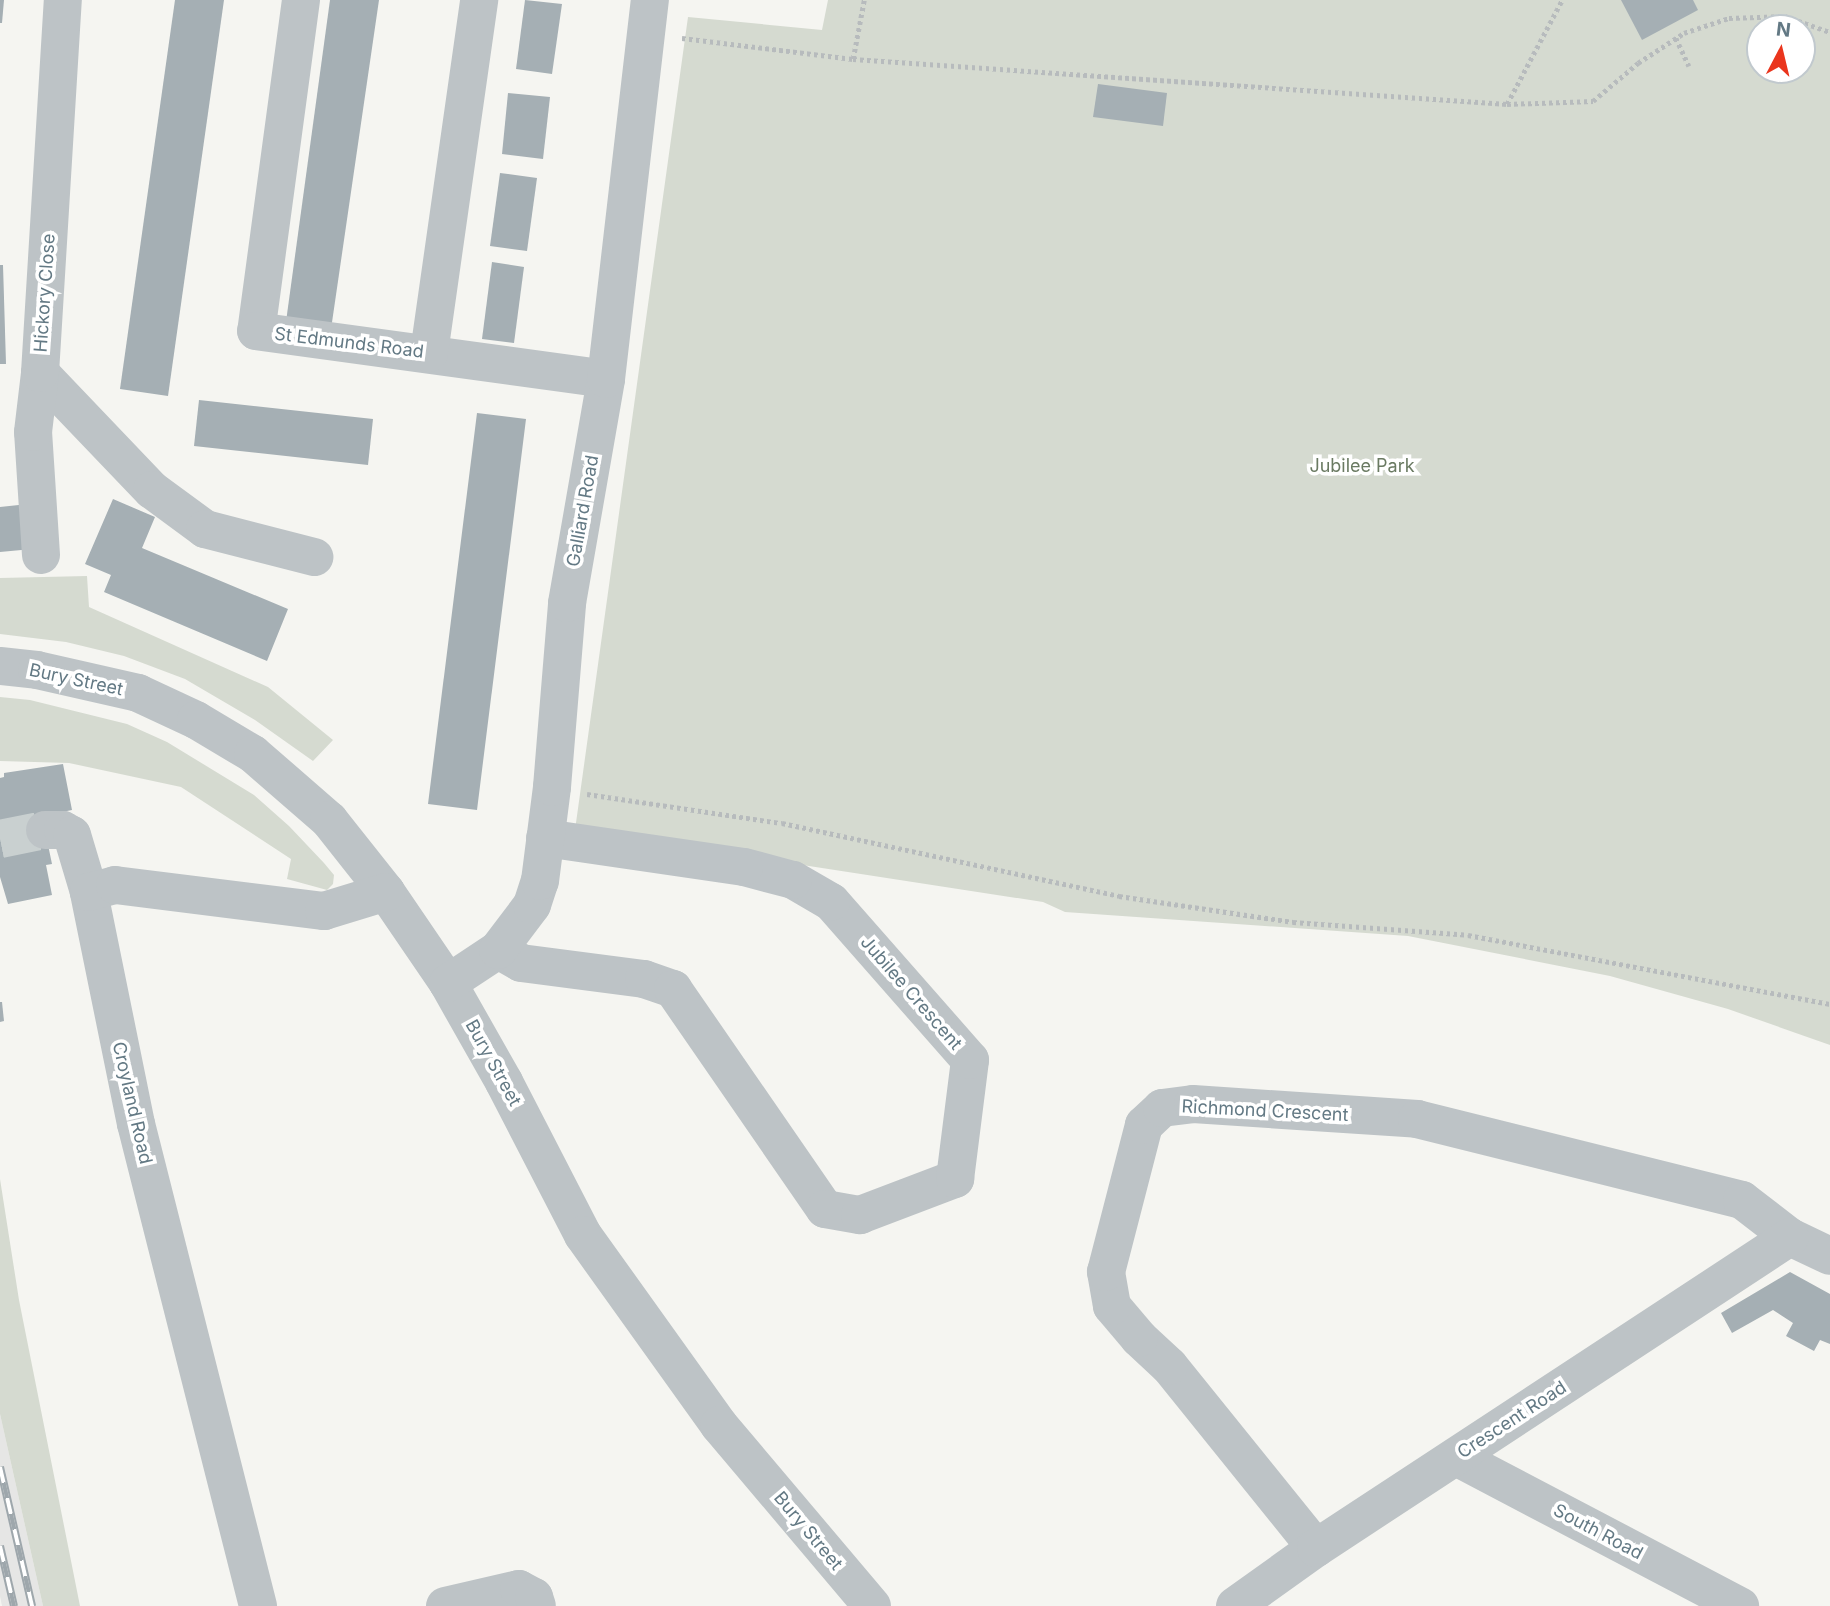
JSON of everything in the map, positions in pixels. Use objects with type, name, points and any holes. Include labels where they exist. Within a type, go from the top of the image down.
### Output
[{"type":"street","name":"Hickory Close","points":[[63,0],[40,373],[152,489],[205,529],[314,557]]},
{"type":"street","name":"St Edmunds Road","points":[[301,0],[256,331],[606,379]]},
{"type":"street","points":[[429,353],[479,0]]},
{"type":"street","name":"Galliard Road","points":[[448,983],[498,950],[533,905],[540,881],[552,787],[567,603],[606,379],[648,10]]},
{"type":"street","points":[[40,373],[33,432],[41,555]]},
{"type":"street","name":"Bury Street","points":[[0,666],[37,670],[138,693],[196,720],[253,754],[329,820],[386,891],[448,983],[505,1082],[583,1235],[719,1425],[872,1606]]},
{"type":"street","name":"Croyland Road","points":[[45,830],[63,830],[72,835],[89,892],[136,1124],[258,1606]]},
{"type":"street","name":"Jubilee Crescent","points":[[498,950],[521,963],[644,979],[673,989],[825,1209],[860,1215],[955,1179],[970,1060],[831,902],[793,880],[744,867],[545,838]]},
{"type":"street","points":[[89,892],[115,885],[324,911],[386,891]]},
{"type":"street","name":"Richmond Crescent","points":[[1315,1548],[1169,1366],[1139,1338],[1112,1306],[1106,1272],[1144,1125],[1162,1108],[1193,1104],[1417,1119],[1742,1200],[1790,1237],[1830,1256]]},
{"type":"street","name":"Crescent Road","points":[[1235,1606],[1315,1548],[1790,1237]]},
{"type":"street","name":"South Road","points":[[1456,1457],[1740,1606]]},
{"type":"street","points":[[445,1606],[519,1588],[534,1597],[537,1606]]},
{"type":"path","points":[[853,59],[864,0]]},
{"type":"path","points":[[1507,104],[1562,0]]},
{"type":"path","points":[[648,10],[687,40],[853,59],[1507,104],[1593,101],[1638,63],[1676,38],[1729,18],[1786,16],[1830,32]]},
{"type":"path","points":[[1676,38],[1689,66]]},
{"type":"path","points":[[552,787],[782,823],[1119,896],[1293,922],[1468,935],[1830,1004]]},
{"type":"shaded area","points":[[0,1414],[43,1606],[2,1606]]},
{"type":"green space","name":"Jubilee Park","points":[[828,0],[1830,0],[1830,1045],[1728,1009],[1610,976],[1408,936],[1065,912],[1043,902],[575,830],[688,17],[822,30]]},
{"type":"green space","points":[[87,576],[89,607],[268,687],[333,740],[313,761],[255,720],[185,679],[124,656],[66,642],[0,634],[0,578]]},
{"type":"green space","points":[[0,697],[30,700],[127,724],[167,742],[254,795],[289,826],[324,863],[334,875],[333,884],[327,890],[287,879],[291,859],[181,787],[69,763],[0,761]]},
{"type":"green space","points":[[0,1179],[19,1300],[80,1606],[43,1606],[0,1414]]},
{"type":"building","points":[[0,0],[4,0],[2,23],[0,23]]},
{"type":"building","points":[[175,0],[224,0],[168,396],[120,389]]},
{"type":"building","points":[[330,0],[379,0],[330,336],[285,329]]},
{"type":"building","points":[[525,0],[562,4],[552,74],[516,69]]},
{"type":"building","points":[[1621,0],[1693,0],[1698,10],[1642,40]]},
{"type":"building","points":[[1098,84],[1167,93],[1163,126],[1093,117]]},
{"type":"building","points":[[508,93],[550,97],[543,159],[502,154]]},
{"type":"building","points":[[500,173],[537,178],[527,251],[490,246]]},
{"type":"building","points":[[492,262],[524,267],[514,343],[482,339]]},
{"type":"building","points":[[0,265],[3,265],[6,364],[0,364]]},
{"type":"building","points":[[199,400],[373,419],[368,465],[194,446]]},
{"type":"building","points":[[477,413],[526,419],[477,810],[428,804]]},
{"type":"building","points":[[113,499],[155,517],[142,548],[288,609],[267,661],[104,592],[111,575],[85,564]]},
{"type":"building","points":[[28,504],[32,549],[0,552],[0,507]]},
{"type":"building","points":[[63,764],[72,810],[42,816],[52,864],[46,865],[52,895],[8,904],[0,877],[0,778],[4,777],[4,773]]},
{"type":"building","points":[[0,1002],[4,1021],[0,1022]]},
{"type":"building","points":[[1790,1272],[1830,1294],[1830,1344],[1820,1340],[1814,1351],[1786,1336],[1793,1323],[1773,1310],[1732,1333],[1721,1313]]},
{"type":"tunnel","points":[[0,839],[45,830]]},
{"type":"railway","points":[[0,1467],[32,1606]]},
{"type":"railway","points":[[0,1546],[14,1606]]}]
